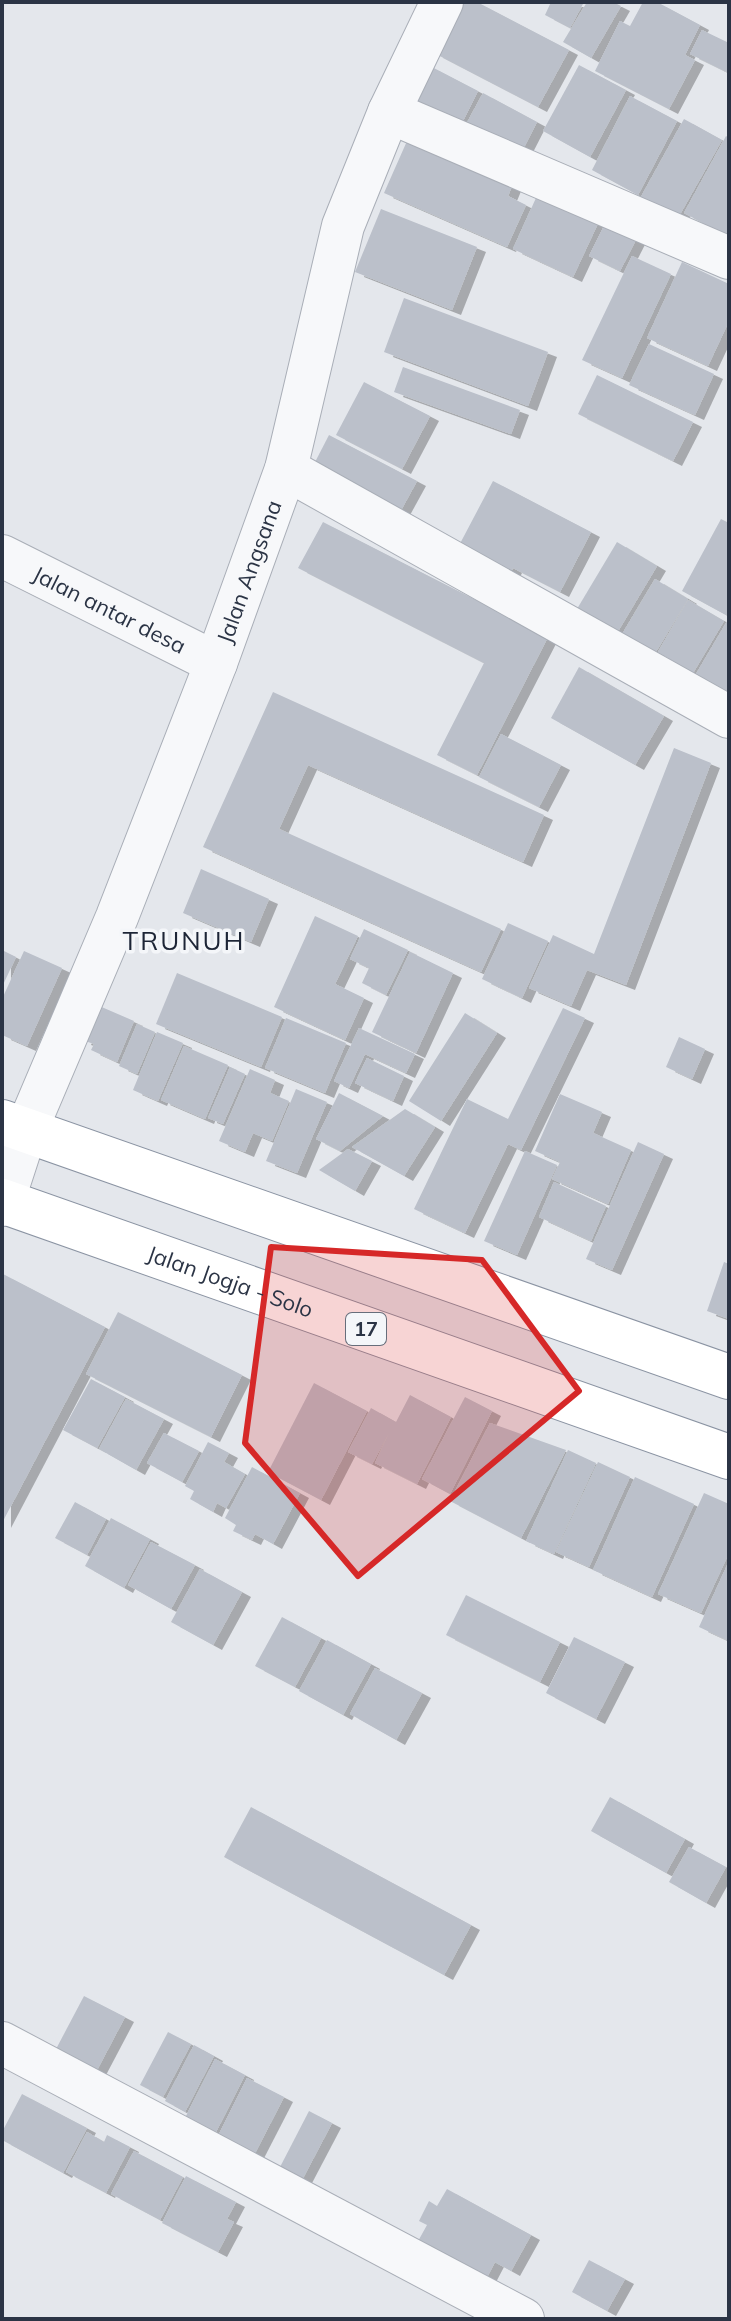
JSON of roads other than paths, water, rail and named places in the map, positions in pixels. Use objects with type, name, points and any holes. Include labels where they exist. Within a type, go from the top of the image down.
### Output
[{"type":"highway","points":[[14,1127],[729,1377]]},
{"type":"highway","name":"Jalan Jogja - Solo","points":[[2,1202],[729,1457]]},
{"type":"street","name":"Jalan Angsana","points":[[2,1202],[14,1127],[117,917],[216,663],[286,469],[343,226],[389,112],[442,2]]},
{"type":"street","points":[[389,112],[729,258]]},
{"type":"street","points":[[286,469],[729,717]]},
{"type":"street","name":"Jalan antar desa","points":[[2,556],[216,663]]},
{"type":"street","points":[[2,2043],[523,2319]]},
{"type":"district","name":"TRUNUH","points":[[184,941]]}]
